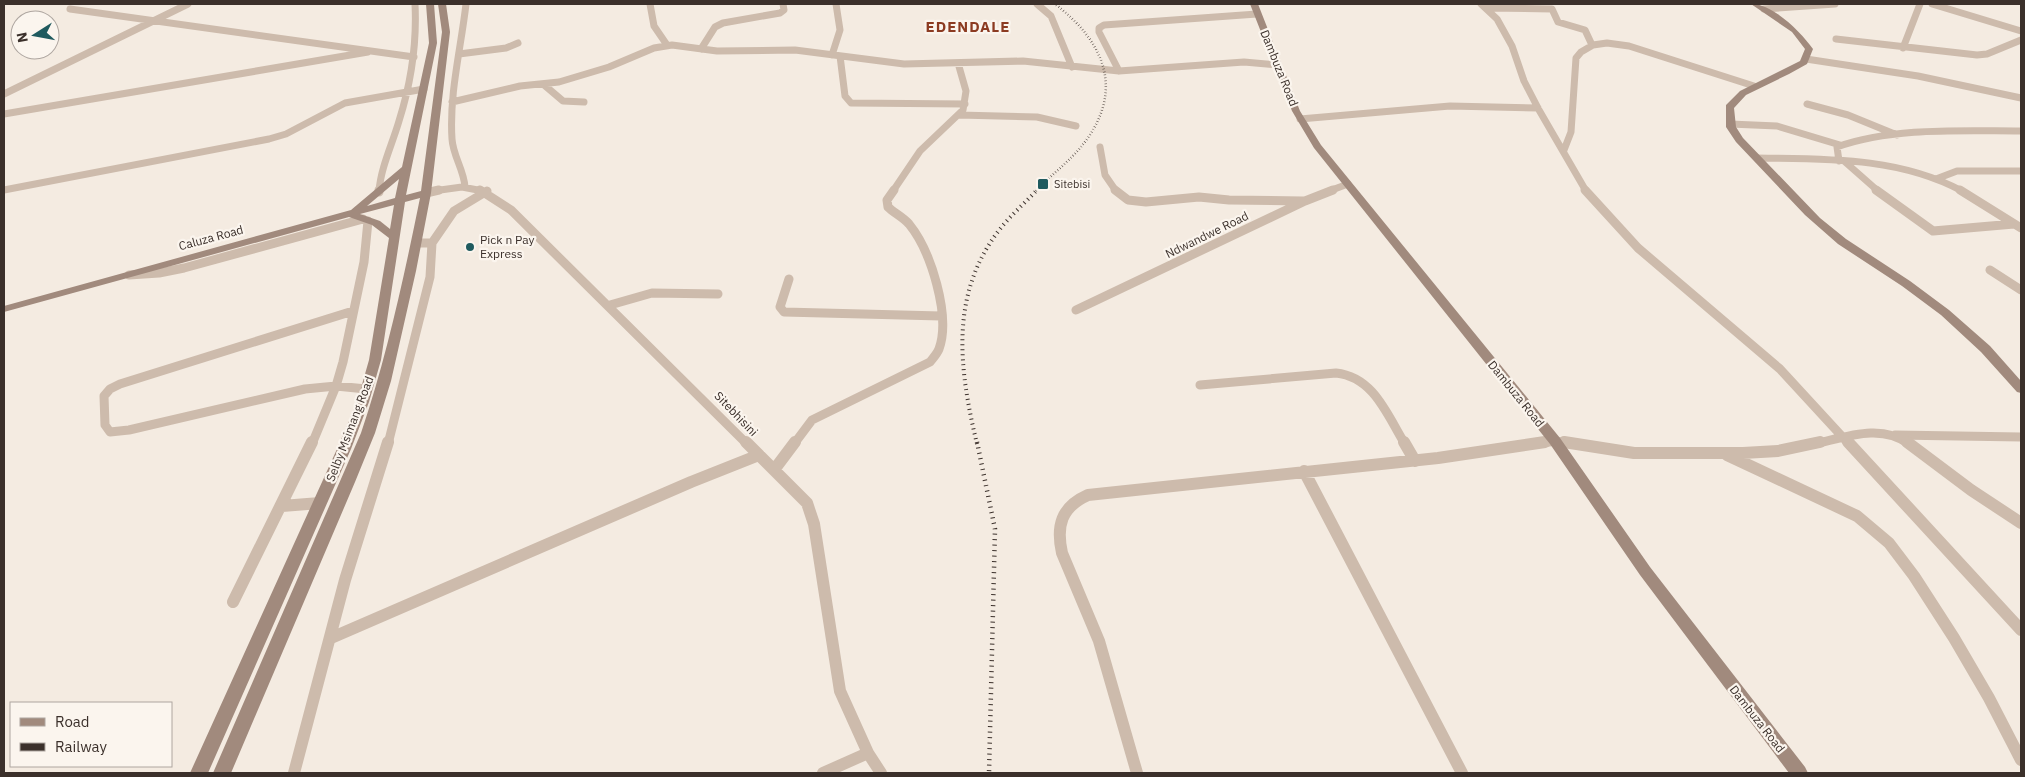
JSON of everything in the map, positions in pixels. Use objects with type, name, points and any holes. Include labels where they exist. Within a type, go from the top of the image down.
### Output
[{"type":"main road","name":"Selby Msimang Road","points":[[199,773],[344,449],[366,389],[377,350],[400,200],[433,43],[430,4]]},
{"type":"main road","name":"Selby Msimang Road","points":[[222,773],[368,433],[397,334],[426,193],[446,32],[442,4]]},
{"type":"main road","name":"Dambuza Road","points":[[1254,4],[1300,119],[1317,146],[1555,442],[1645,571],[1799,773]]},
{"type":"main road","points":[[1755,4],[1790,24],[1804,36],[1808,49],[1806,60],[1786,74],[1754,86],[1734,98],[1728,109],[1730,124],[1757,158],[1832,233],[1918,292],[1938,308],[1987,350],[2021,389]]},
{"type":"main road","points":[[350,214],[406,169]]},
{"type":"main road","name":"Caluza Road","points":[[4,309],[426,193]]},
{"type":"main road","points":[[350,214],[385,228],[394,237]]},
{"type":"street","points":[[4,94],[188,4]]},
{"type":"street","points":[[379,192],[382,175],[402,111],[414,57],[415,4]]},
{"type":"street","points":[[465,186],[464,173],[452,151],[452,102],[466,4]]},
{"type":"street","points":[[650,4],[650,17],[654,31],[667,45]]},
{"type":"street","points":[[701,49],[718,25],[745,17],[780,13],[784,10],[783,4]]},
{"type":"street","points":[[836,4],[842,30],[836,56],[845,96],[851,104],[965,104]]},
{"type":"street","points":[[1037,4],[1051,16],[1072,67]]},
{"type":"street","points":[[1764,8],[1834,4]]},
{"type":"street","points":[[1903,48],[1920,4]]},
{"type":"street","points":[[1932,4],[2021,31]]},
{"type":"street","points":[[1484,6],[1552,9],[1558,22],[1585,30],[1592,45]]},
{"type":"street","points":[[1484,6],[1497,19],[1512,46],[1524,82],[1564,150],[1583,188],[1638,248],[1763,352],[2021,630]]},
{"type":"street","points":[[70,9],[414,57]]},
{"type":"street","points":[[1119,71],[1099,32],[1099,28],[1104,26],[1257,14]]},
{"type":"street","points":[[1836,39],[1903,48],[1984,55],[2021,40]]},
{"type":"street","points":[[459,54],[506,48],[518,43]]},
{"type":"street","points":[[1564,150],[1571,132],[1576,58],[1582,49],[1592,45],[1609,44],[1636,48],[1754,86]]},
{"type":"street","points":[[452,102],[520,86],[559,82],[609,67],[654,48],[667,45],[701,49],[795,50],[904,64],[1023,61],[1119,71],[1244,62],[1278,65]]},
{"type":"street","points":[[4,114],[368,52]]},
{"type":"street","points":[[1806,60],[1926,77],[2021,98]]},
{"type":"street","points":[[774,470],[812,420],[916,369],[936,357],[940,341],[941,316],[938,286],[931,264],[908,223],[888,207],[887,200],[920,150],[959,115],[965,104],[966,91],[958,63]]},
{"type":"street","points":[[544,84],[563,101],[584,102]]},
{"type":"street","points":[[4,190],[269,139],[286,134],[344,103],[424,89]]},
{"type":"street","points":[[1807,104],[1848,116],[1898,135]]},
{"type":"street","points":[[1300,119],[1444,106],[1538,108]]},
{"type":"street","points":[[959,115],[1036,117],[1076,126]]},
{"type":"street","points":[[1730,124],[1777,126],[1840,145],[1930,131],[2020,132]]},
{"type":"street","points":[[1840,145],[1836,150],[1841,161],[1886,199],[1933,231],[2018,226]]},
{"type":"street","points":[[1100,147],[1105,175],[1117,192],[1128,200],[1146,202],[1199,197],[1229,200],[1306,201]]},
{"type":"street","points":[[1757,158],[1841,161],[1895,167],[1936,179],[2018,226]]},
{"type":"street","points":[[1936,179],[1957,171],[2021,171]]},
{"type":"street","name":"Ndwandwe Road","points":[[1076,310],[1306,201],[1348,184]]},
{"type":"street","name":"Sitebhisini","points":[[426,193],[465,186],[478,188],[487,192],[511,210],[610,305],[807,503],[812,513],[840,691],[868,753],[881,773]]},
{"type":"street","points":[[294,773],[345,580],[394,424],[416,340],[430,277],[432,244],[447,218],[456,208],[487,192]]},
{"type":"street","points":[[129,275],[158,273],[184,268],[365,220],[365,254],[336,386],[282,506],[233,602]]},
{"type":"street","points":[[416,243],[432,244]]},
{"type":"street","points":[[1990,270],[2021,290]]},
{"type":"street","points":[[789,279],[780,307],[784,312],[941,316]]},
{"type":"street","points":[[610,305],[652,293],[718,294]]},
{"type":"street","points":[[354,311],[120,384],[110,389],[104,396],[105,425],[107,430],[116,432],[273,395],[336,386],[366,389]]},
{"type":"street","points":[[1200,385],[1336,374],[1355,376],[1369,386],[1415,461]]},
{"type":"street","points":[[1137,773],[1098,639],[1066,562],[1059,540],[1058,526],[1063,514],[1078,499],[1106,492],[1415,461],[1555,442],[1634,453],[1724,453],[1778,451],[1878,431],[1894,435],[2021,437]]},
{"type":"street","points":[[1894,435],[2021,523]]},
{"type":"street","points":[[1724,453],[1857,516],[1873,528],[1892,547],[1959,643],[1998,711],[2021,760]]},
{"type":"street","points":[[331,638],[691,482],[759,455]]},
{"type":"street","points":[[1304,471],[1462,773]]},
{"type":"street","points":[[282,506],[320,503]]},
{"type":"street","points":[[823,773],[868,753]]},
{"type":"railway","points":[[1036,191],[1087,139],[1098,119],[1104,100],[1106,82],[1095,48],[1085,32],[1055,4]]},
{"type":"railway","points":[[977,444],[966,388],[963,360],[963,333],[972,279],[984,254],[1000,229],[1036,191]]},
{"type":"railway","points":[[977,442],[995,529],[989,773]]},
{"type":"place","name":"Sitebisi","points":[[1043,184]]},
{"type":"place","name":"Pick n Pay Express","points":[[470,247]]},
{"type":"district","name":"EDENDALE","points":[[968,27]]}]
